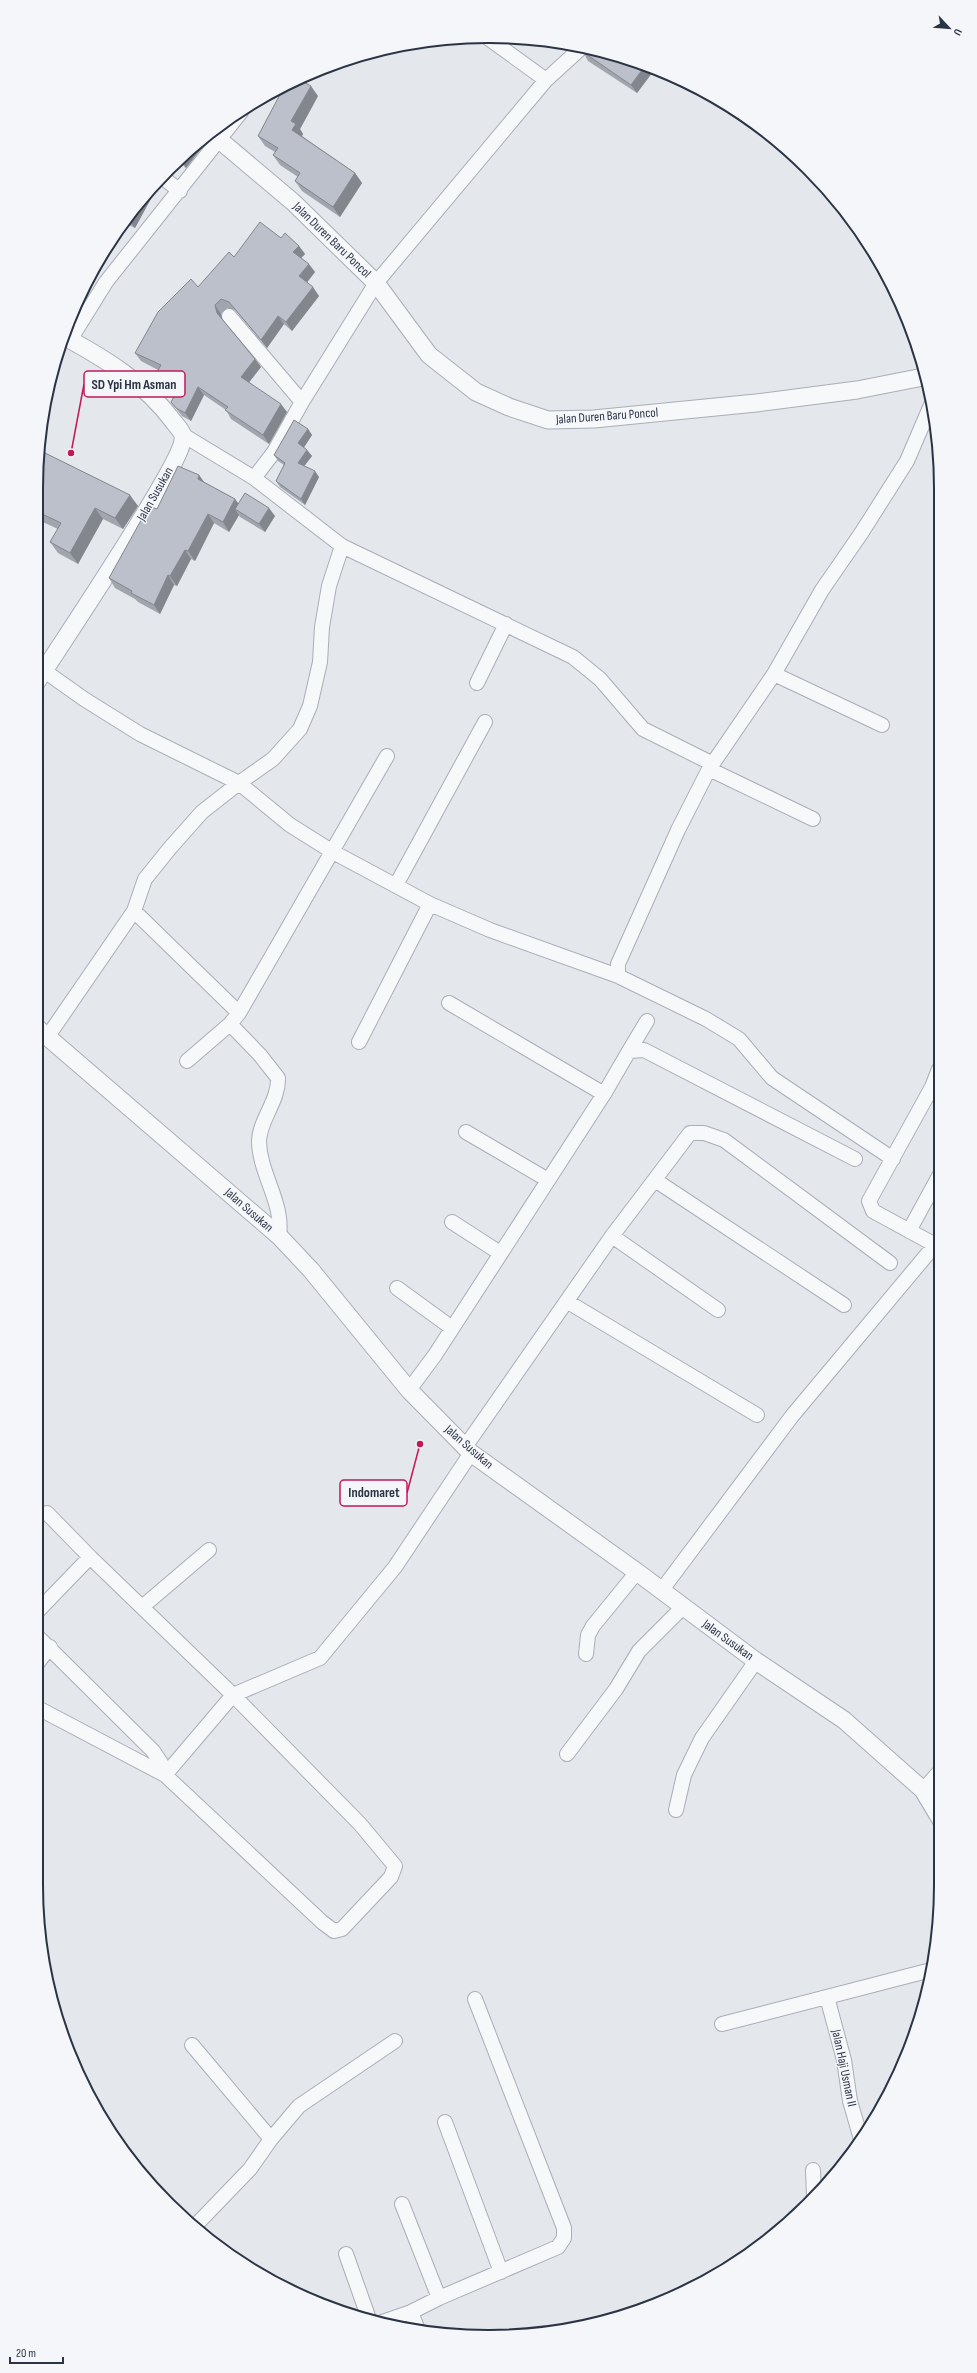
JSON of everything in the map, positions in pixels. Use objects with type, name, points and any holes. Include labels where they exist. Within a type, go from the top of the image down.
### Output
[{"type":"street","points":[[495,43],[546,80]]},
{"type":"street","points":[[254,478],[274,452],[302,402],[376,283],[546,80],[576,52]]},
{"type":"street","name":"Jalan Duren Baru Poncol","points":[[215,136],[293,202],[376,283],[429,355],[446,370],[476,392],[509,408],[548,420],[601,419],[748,404],[857,390],[920,378]]},
{"type":"street","points":[[73,328],[106,282],[180,191],[214,138]]},
{"type":"street","points":[[166,181],[180,191]]},
{"type":"street","points":[[229,316],[302,402]]},
{"type":"street","points":[[69,340],[137,382],[164,409],[183,435],[254,478],[342,546],[573,657],[600,679],[643,729],[813,819]]},
{"type":"street","points":[[618,976],[618,964],[621,957],[678,830],[711,766],[774,674],[822,590],[862,532],[907,461],[927,415]]},
{"type":"street","name":"Jalan Susukan","points":[[43,667],[153,501],[182,446],[183,435]]},
{"type":"street","points":[[43,1031],[134,911],[145,879],[170,848],[202,812],[273,759],[300,729],[310,706],[320,662],[322,627],[329,586],[342,546]]},
{"type":"street","points":[[477,683],[506,624]]},
{"type":"street","points":[[774,674],[882,725]]},
{"type":"street","points":[[43,675],[140,734],[239,783],[290,825],[333,852],[430,904],[490,930],[618,976],[706,1019],[739,1039],[772,1078],[893,1159]]},
{"type":"street","points":[[396,885],[485,722]]},
{"type":"street","points":[[187,1061],[230,1024],[239,1013],[387,756]]},
{"type":"street","points":[[359,1042],[430,904]]},
{"type":"street","points":[[134,911],[239,1013]]},
{"type":"street","points":[[449,1003],[604,1094]]},
{"type":"street","points":[[410,1390],[604,1094],[647,1021]]},
{"type":"street","points":[[230,1024],[278,1078],[276,1095],[259,1140],[262,1162],[280,1214],[279,1236]]},
{"type":"street","name":"Jalan Susukan","points":[[43,1033],[279,1236],[311,1270],[410,1390],[468,1450],[637,1572],[756,1661],[844,1720],[923,1790],[934,1808]]},
{"type":"street","points":[[629,1051],[644,1050],[855,1159]]},
{"type":"street","points":[[934,1091],[869,1201],[873,1211],[934,1244]]},
{"type":"street","points":[[466,1132],[548,1180]]},
{"type":"street","points":[[165,1775],[233,1695],[320,1658],[396,1568],[468,1450],[612,1236],[690,1133],[696,1132],[724,1140],[890,1263]]},
{"type":"street","points":[[655,1180],[844,1305]]},
{"type":"street","points":[[909,1231],[934,1185]]},
{"type":"street","points":[[452,1222],[500,1253]]},
{"type":"street","points":[[612,1236],[718,1310]]},
{"type":"street","points":[[661,1591],[792,1416],[934,1250]]},
{"type":"street","points":[[397,1288],[452,1328]]},
{"type":"street","points":[[568,1302],[757,1415]]},
{"type":"street","points":[[43,1710],[165,1775],[322,1922],[334,1931],[342,1929],[391,1877],[395,1866],[360,1824],[233,1695],[90,1557],[47,1513]]},
{"type":"street","points":[[142,1607],[209,1550]]},
{"type":"street","points":[[43,1606],[90,1557]]},
{"type":"street","points":[[586,1654],[588,1634],[637,1572]]},
{"type":"street","points":[[567,1754],[616,1689],[638,1652],[683,1607]]},
{"type":"street","points":[[43,1641],[152,1751],[165,1775]]},
{"type":"street","points":[[43,1656],[50,1647]]},
{"type":"street","points":[[676,1810],[684,1775],[702,1738],[756,1661]]},
{"type":"street","points":[[923,1790],[934,1778]]},
{"type":"street","points":[[722,2024],[925,1972]]},
{"type":"street","name":"Jalan Haji Usman II","points":[[827,1997],[844,2060],[850,2101],[858,2133]]},
{"type":"street","points":[[391,2319],[411,2312],[439,2298],[558,2247],[564,2238],[564,2228],[475,1999]]},
{"type":"street","points":[[199,2222],[250,2169],[271,2139],[299,2106],[395,2041]]},
{"type":"street","points":[[192,2045],[271,2139]]},
{"type":"street","points":[[445,2122],[501,2272]]},
{"type":"street","points":[[813,2170],[814,2189]]},
{"type":"street","points":[[402,2204],[439,2298]]},
{"type":"street","points":[[346,2254],[367,2313]]},
{"type":"street","points":[[411,2312],[415,2323]]},
{"type":"building","points":[[586,54],[604,58],[642,71],[631,85]]},
{"type":"building","points":[[305,83],[311,86],[291,121],[296,124],[292,130],[355,173],[333,207],[295,181],[300,173],[273,155],[278,148],[258,136],[279,95]]},
{"type":"building","points":[[260,222],[281,238],[285,233],[299,246],[293,252],[309,264],[299,276],[313,287],[286,322],[278,316],[261,340],[229,302],[221,299],[215,305],[217,313],[255,359],[241,377],[281,404],[263,435],[225,410],[228,407],[198,387],[185,413],[176,408],[171,402],[175,395],[152,381],[161,365],[135,353],[158,312],[191,279],[198,287],[229,252],[234,257]]},
{"type":"building","points":[[294,420],[308,429],[298,443],[307,450],[298,463],[315,471],[301,499],[276,481],[285,463],[274,455]]},
{"type":"building","points":[[45,453],[130,495],[115,518],[95,508],[70,553],[50,542],[61,523],[43,514]]},
{"type":"building","points":[[178,466],[199,475],[198,479],[235,499],[223,522],[208,514],[188,551],[185,550],[170,576],[168,575],[154,605],[131,593],[132,591],[109,578],[149,506],[157,509]]},
{"type":"building","points":[[245,493],[269,508],[259,524],[235,509]]},
{"type":"place","name":"SD Ypi Hm Asman","points":[[71,453]]},
{"type":"place","name":"Indomaret","points":[[420,1444]]}]
